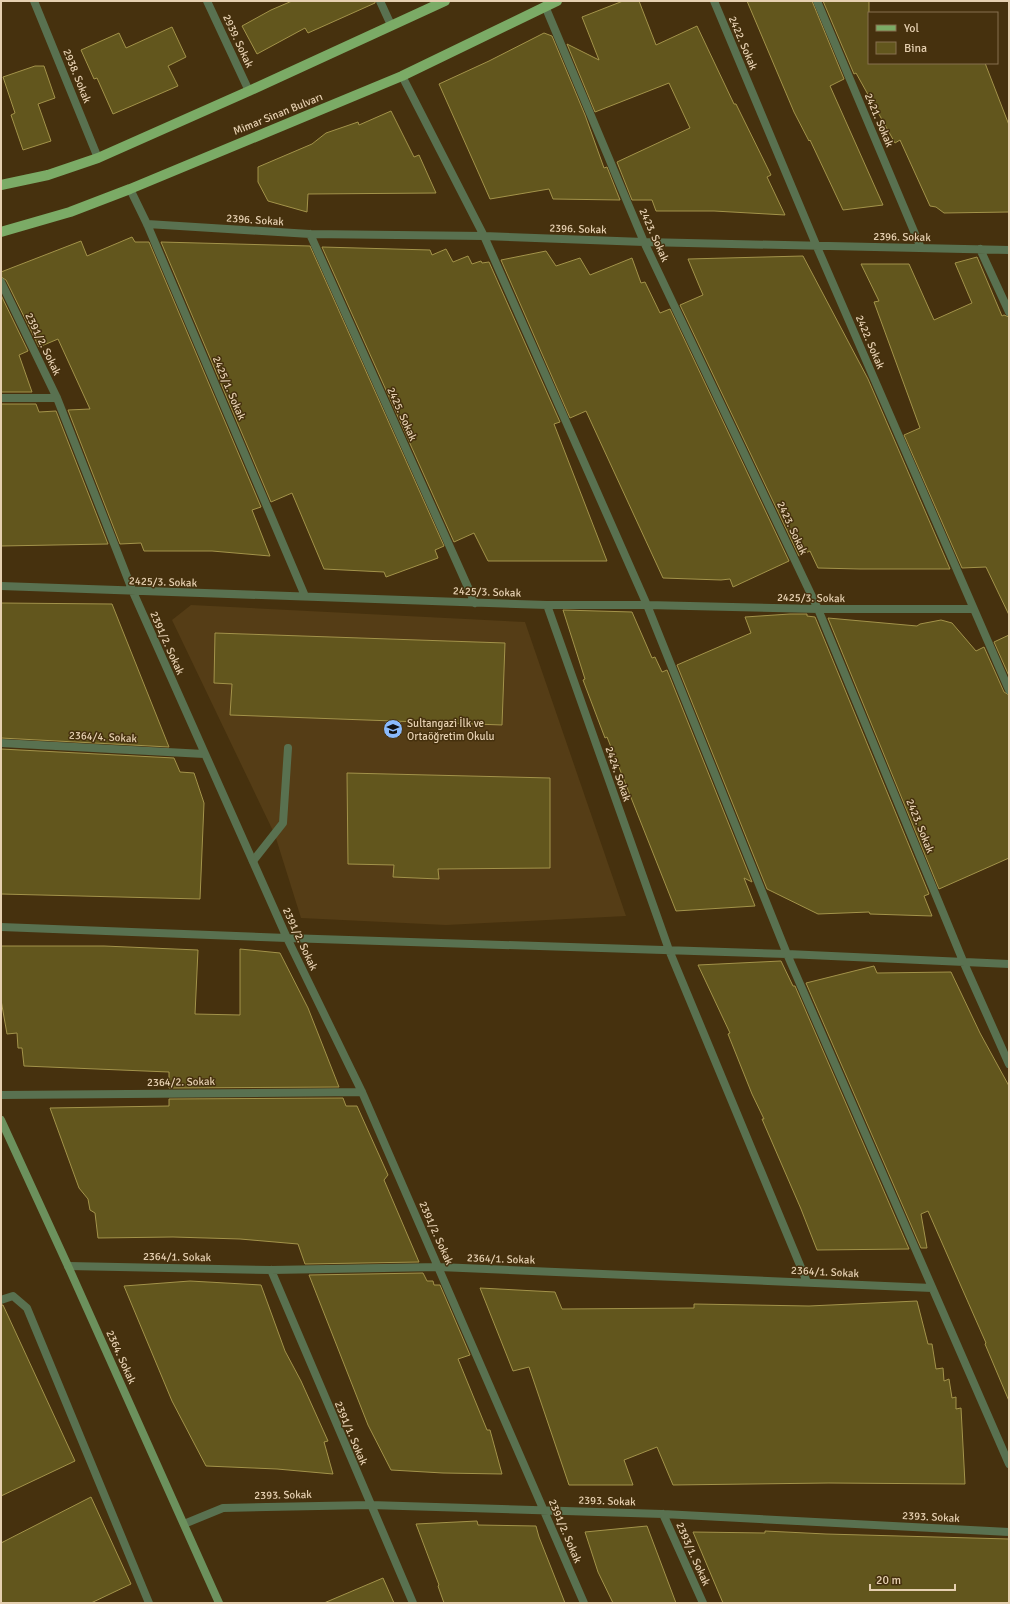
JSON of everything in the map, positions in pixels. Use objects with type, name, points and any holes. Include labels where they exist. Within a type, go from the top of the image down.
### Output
[{"type":"main road","points":[[1,185],[48,176],[98,158],[249,91],[445,1]]},
{"type":"main road","name":"Mimar Sinan Bulvarı","points":[[1,232],[70,212],[130,189],[402,76],[556,1]]},
{"type":"street","name":"2938. Sokak","points":[[34,1],[98,158]]},
{"type":"street","name":"2939. Sokak","points":[[207,1],[249,91]]},
{"type":"street","points":[[380,1],[391,25]]},
{"type":"street","name":"2422. Sokak","points":[[714,1],[817,247],[1009,690]]},
{"type":"street","name":"2421. Sokak","points":[[817,1],[921,248]]},
{"type":"street","name":"2423. Sokak","points":[[545,6],[644,242],[818,609],[963,961],[1009,1064]]},
{"type":"street","points":[[402,76],[484,236],[647,605],[787,954],[1009,1464]]},
{"type":"street","name":"2425/1. Sokak","points":[[130,189],[147,224],[306,596]]},
{"type":"street","name":"2396. Sokak","points":[[147,224],[310,234],[484,236],[817,247],[1009,250]]},
{"type":"street","name":"2425. Sokak","points":[[310,234],[475,603]]},
{"type":"street","points":[[980,249],[1009,312]]},
{"type":"street","name":"2391/2. Sokak","points":[[1,282],[57,398],[133,592],[204,754],[287,938],[362,1092],[584,1603]]},
{"type":"street","points":[[1,398],[57,398]]},
{"type":"street","name":"2425/3. Sokak","points":[[1,586],[133,592],[306,596],[547,605],[647,605],[818,609],[973,609]]},
{"type":"street","name":"2424. Sokak","points":[[547,605],[669,950],[807,1282]]},
{"type":"street","name":"2364/4. Sokak","points":[[1,743],[204,754]]},
{"type":"street","points":[[253,861],[283,823],[288,748]]},
{"type":"street","points":[[1,927],[787,954],[1009,964]]},
{"type":"street","name":"2364/2. Sokak","points":[[1,1095],[362,1092]]},
{"type":"street","name":"2364. Sokak","points":[[1,1120],[219,1603]]},
{"type":"street","name":"2364/1. Sokak","points":[[68,1266],[271,1270],[439,1267],[932,1288]]},
{"type":"street","name":"2391/1. Sokak","points":[[271,1270],[412,1603]]},
{"type":"street","points":[[1,1300],[12,1296],[27,1308],[149,1603]]},
{"type":"street","name":"2393. Sokak","points":[[184,1524],[223,1508],[370,1505],[663,1514],[1009,1532]]},
{"type":"street","name":"2393/1. Sokak","points":[[663,1514],[703,1603]]},
{"type":"shaded area","name":"Sultangazi İlk ve Ortaöğretim Okulu","points":[[191,605],[525,622],[626,916],[446,925],[301,918],[275,835],[172,620]]},
{"type":"building","points":[[292,1],[375,1],[375,3],[308,33],[305,28],[257,54],[242,26],[271,10]]},
{"type":"building","points":[[623,1],[639,1],[656,45],[697,26],[734,104],[736,104],[771,175],[767,177],[785,215],[714,211],[656,211],[652,200],[632,200],[617,162],[690,128],[669,83],[595,112],[567,44],[599,60],[582,17]]},
{"type":"building","points":[[747,1],[812,1],[844,79],[830,86],[883,205],[843,210],[810,140],[809,141],[794,112]]},
{"type":"building","points":[[823,1],[869,1],[868,64],[985,64],[1009,125],[1009,212],[944,213],[936,207],[930,206],[900,140],[895,143],[856,73],[854,74]]},
{"type":"building","points":[[172,27],[186,57],[168,66],[178,86],[113,114],[97,78],[94,79],[81,50],[119,33],[126,48]]},
{"type":"building","points":[[544,33],[552,36],[585,115],[604,168],[607,167],[620,200],[553,199],[549,189],[490,199],[439,84]]},
{"type":"building","points":[[35,66],[44,66],[55,98],[38,104],[51,141],[23,150],[11,115],[15,113],[3,77]]},
{"type":"building","points":[[391,111],[414,157],[419,155],[436,193],[308,194],[307,212],[268,201],[258,182],[258,167],[312,144],[326,133],[358,122],[359,125]]},
{"type":"building","points":[[132,237],[135,242],[149,242],[261,507],[252,510],[270,556],[212,551],[144,551],[141,543],[120,544],[68,410],[90,409],[58,339],[39,347],[6,280],[1,277],[1,272],[81,241],[87,256]]},
{"type":"building","points":[[161,242],[310,246],[444,546],[435,550],[438,558],[386,577],[384,572],[324,569],[292,493],[271,502]]},
{"type":"building","points":[[322,247],[430,250],[432,255],[446,249],[453,262],[468,256],[472,264],[481,261],[482,263],[489,262],[560,422],[554,424],[607,561],[488,561],[474,533],[454,542]]},
{"type":"building","points":[[546,251],[556,266],[580,258],[590,275],[632,258],[641,283],[645,282],[660,313],[670,309],[789,561],[733,587],[730,579],[663,578],[586,411],[570,418],[501,260]]},
{"type":"building","points":[[803,256],[868,379],[950,569],[818,568],[810,551],[799,556],[680,305],[703,295],[688,259]]},
{"type":"building","points":[[977,257],[1002,316],[1004,315],[1009,317],[1009,615],[986,567],[962,568],[904,435],[920,428],[874,302],[879,301],[861,264],[909,264],[934,320],[972,303],[955,263]]},
{"type":"building","points":[[1,295],[28,351],[19,355],[32,392],[1,392]]},
{"type":"building","points":[[1,404],[36,404],[39,412],[56,411],[108,544],[1,546]]},
{"type":"building","points":[[1,603],[112,604],[169,747],[1,738]]},
{"type":"building","points":[[563,610],[632,612],[652,658],[655,657],[662,672],[667,670],[752,882],[744,878],[755,906],[676,911],[607,737],[605,738],[583,680],[585,679]]},
{"type":"building","points":[[807,614],[807,616],[815,617],[929,894],[924,896],[932,916],[870,914],[869,912],[818,914],[767,889],[677,665],[751,633],[745,617]]},
{"type":"building","points":[[828,618],[917,626],[920,624],[941,620],[952,623],[976,651],[984,647],[1004,692],[1009,695],[1009,858],[939,889]]},
{"type":"building","points":[[215,633],[505,643],[502,725],[230,715],[232,684],[214,683]]},
{"type":"building","points":[[1009,635],[1009,676],[994,642]]},
{"type":"building","points":[[1,749],[174,758],[180,772],[194,773],[204,803],[200,899],[1,894]]},
{"type":"building","points":[[347,773],[550,778],[550,868],[438,869],[439,879],[393,877],[394,865],[348,864]]},
{"type":"building","points":[[1,946],[104,946],[198,950],[195,1014],[240,1015],[240,949],[280,953],[308,1008],[339,1087],[169,1088],[169,1072],[24,1066],[22,1048],[18,1048],[17,1033],[7,1034],[1,1000]]},
{"type":"building","points":[[781,961],[793,986],[795,986],[909,1249],[817,1250],[762,1119],[764,1119],[752,1094],[728,1034],[730,1033],[698,965]]},
{"type":"building","points":[[874,966],[877,973],[951,972],[980,1033],[1009,1086],[1009,1401],[985,1344],[986,1343],[928,1211],[921,1214],[927,1248],[921,1248],[806,983]]},
{"type":"building","points":[[343,1098],[346,1106],[357,1106],[388,1175],[384,1180],[419,1262],[305,1264],[298,1244],[240,1239],[173,1237],[98,1238],[95,1213],[90,1210],[88,1199],[79,1188],[50,1108],[169,1106],[169,1099]]},
{"type":"building","points":[[423,1273],[427,1281],[433,1281],[434,1285],[440,1285],[470,1355],[458,1359],[487,1430],[490,1430],[502,1474],[391,1470],[368,1425],[309,1275]]},
{"type":"building","points":[[190,1281],[261,1285],[285,1351],[301,1381],[328,1441],[324,1442],[333,1474],[277,1469],[206,1466],[172,1401],[124,1286]]},
{"type":"building","points":[[480,1288],[555,1292],[562,1309],[694,1308],[694,1304],[809,1306],[917,1301],[928,1344],[932,1344],[936,1369],[943,1368],[944,1381],[949,1379],[952,1398],[956,1397],[956,1409],[961,1408],[965,1484],[829,1483],[673,1485],[657,1447],[624,1460],[633,1485],[569,1485],[529,1367],[513,1371]]},
{"type":"building","points":[[1,1305],[3,1305],[75,1461],[1,1496]]},
{"type":"building","points":[[91,1497],[131,1584],[91,1603],[1,1603],[1,1543]]},
{"type":"building","points":[[477,1521],[478,1525],[536,1526],[565,1603],[444,1603],[438,1586],[439,1585],[416,1524]]},
{"type":"building","points":[[647,1526],[676,1603],[613,1603],[598,1572],[585,1532]]},
{"type":"building","points":[[765,1531],[1009,1539],[1009,1603],[723,1603],[693,1532],[765,1533]]},
{"type":"building","points":[[383,1578],[394,1603],[324,1603]]},
{"type":"place","name":"Sultangazi İlk ve Ortaöğretim Okulu","points":[[393,729]]}]
